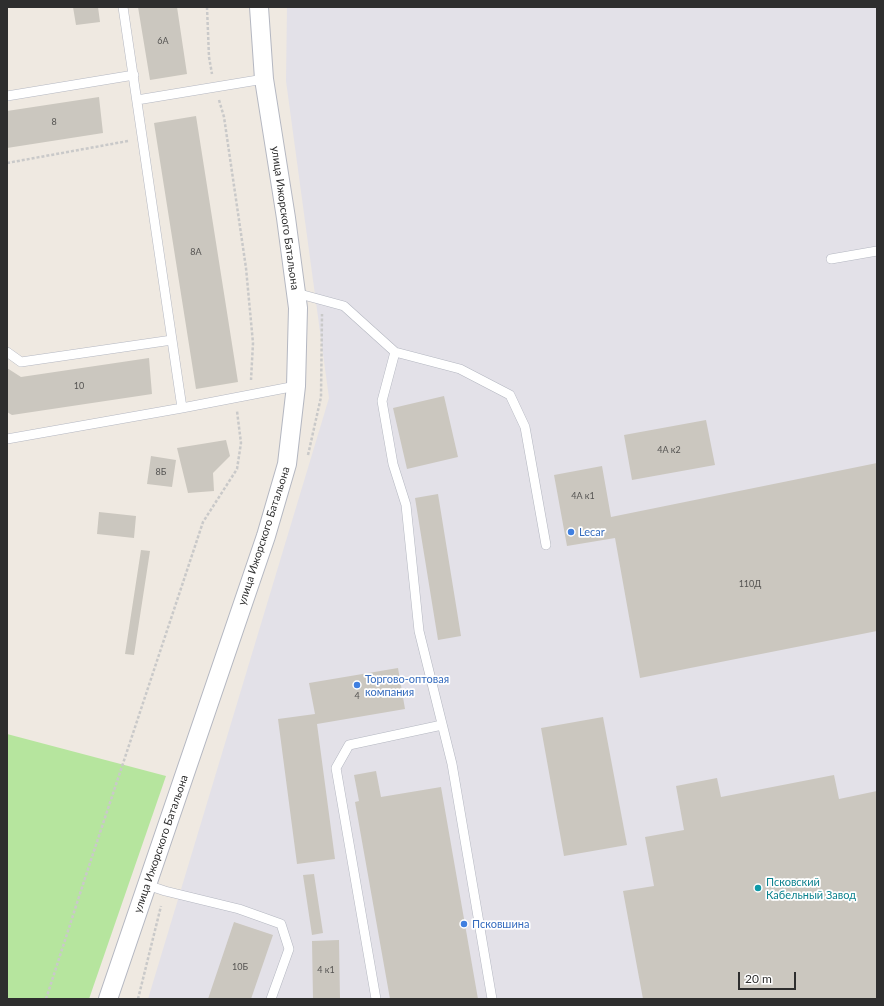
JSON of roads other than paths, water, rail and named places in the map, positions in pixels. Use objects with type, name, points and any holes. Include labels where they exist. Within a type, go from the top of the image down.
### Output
[{"type":"street","name":"улица Ижорского Батальона","points":[[108,999],[266,536],[287,464],[296,386],[298,308],[286,218],[264,79],[259,7]]},
{"type":"lane","points":[[123,7],[182,408]]},
{"type":"lane","points":[[7,96],[134,75]]},
{"type":"lane","points":[[137,100],[264,79]]},
{"type":"lane","points":[[831,259],[877,251]]},
{"type":"lane","points":[[296,293],[344,306],[395,352],[460,369],[510,395],[525,428],[546,545]]},
{"type":"lane","points":[[7,352],[21,362],[172,340]]},
{"type":"lane","points":[[395,352],[382,401],[392,464],[406,505],[419,631],[452,764],[492,999]]},
{"type":"lane","points":[[7,439],[296,386]]},
{"type":"lane","points":[[376,999],[336,768],[349,745],[442,725]]},
{"type":"lane","points":[[147,885],[165,891],[239,909],[281,924],[289,949],[271,999]]},
{"type":"place","name":"Lecar","points":[[571,532]]},
{"type":"place","name":"Торгово-оптовая компания","points":[[357,685]]},
{"type":"place","name":"Псковский Кабельный Завод","points":[[758,888]]},
{"type":"place","name":"Псковшина","points":[[464,924]]}]
